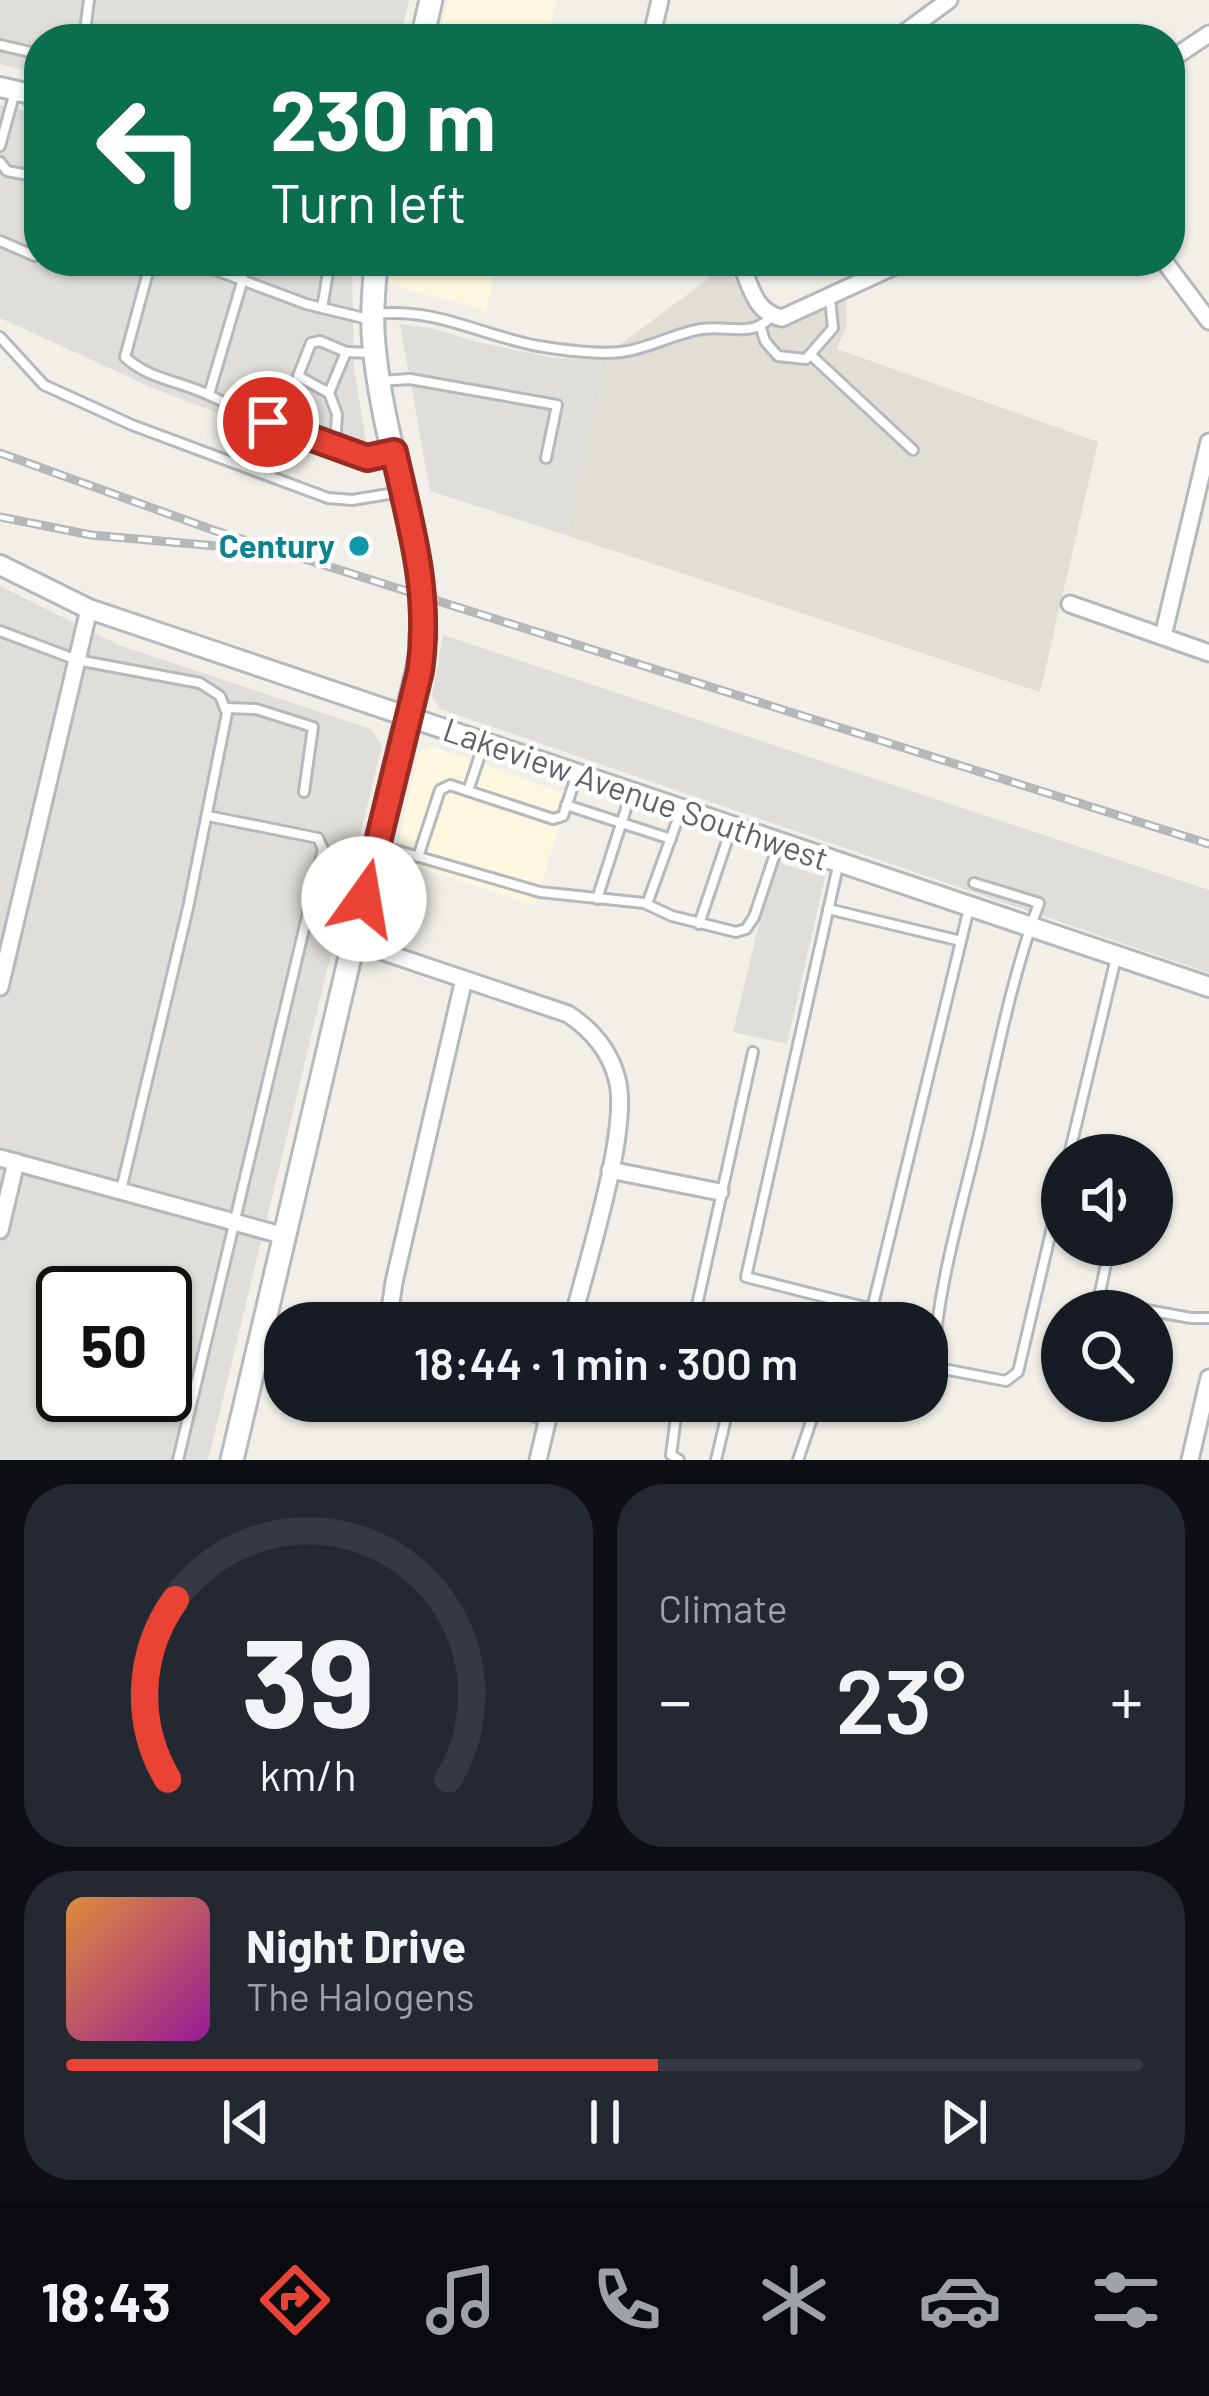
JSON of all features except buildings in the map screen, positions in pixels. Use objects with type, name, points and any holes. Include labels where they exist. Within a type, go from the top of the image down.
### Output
[{"type":"main road","points":[[232,1460],[425,637],[424,584],[375,353],[375,276]]},
{"type":"street","points":[[916,24],[949,0]]},
{"type":"street","points":[[746,276],[766,322],[795,315],[875,276]]},
{"type":"street","points":[[1175,276],[1209,320]]},
{"type":"street","points":[[1163,636],[1209,442]]},
{"type":"street","name":"Lakeview Avenue Southwest","points":[[0,565],[89,609],[1209,987]]},
{"type":"street","points":[[1070,604],[1209,653]]},
{"type":"street","points":[[0,987],[89,609]]},
{"type":"street","points":[[354,941],[568,1014],[597,1039],[613,1066],[620,1096],[610,1170],[577,1302]]},
{"type":"street","points":[[391,1302],[464,979]]},
{"type":"street","points":[[0,1230],[8,1160],[285,1236]]},
{"type":"street","points":[[610,1170],[720,1192]]},
{"type":"street","points":[[1190,1460],[1209,1378]]},
{"type":"street","points":[[538,1460],[547,1422]]},
{"type":"lane","points":[[0,146],[8,89]]},
{"type":"lane","points":[[147,276],[125,357],[139,370],[367,458],[394,452]]},
{"type":"lane","points":[[237,276],[322,308],[373,317],[419,312],[539,346],[624,352],[699,329],[725,326],[746,332],[766,322],[767,344],[780,357],[800,361],[812,356],[833,328],[830,298]]},
{"type":"lane","points":[[322,308],[327,276]]},
{"type":"lane","points":[[209,394],[243,279]]},
{"type":"lane","points":[[0,337],[44,385],[132,425],[328,498],[352,500],[403,491]]},
{"type":"lane","points":[[335,447],[337,414],[329,393],[298,376],[311,343],[375,353]]},
{"type":"lane","points":[[329,393],[346,352]]},
{"type":"lane","points":[[812,356],[913,451]]},
{"type":"lane","points":[[379,381],[410,379],[557,405],[546,458]]},
{"type":"lane","points":[[0,632],[77,660],[200,682],[220,696],[225,708],[224,744],[120,1191]]},
{"type":"lane","points":[[225,708],[256,709],[313,727],[304,792]]},
{"type":"lane","points":[[468,791],[484,743]]},
{"type":"lane","points":[[418,857],[440,790],[450,785],[553,819],[562,816],[577,774]]},
{"type":"lane","points":[[598,898],[631,793]]},
{"type":"lane","points":[[566,806],[670,838]]},
{"type":"lane","points":[[647,904],[681,809]]},
{"type":"lane","points":[[178,1460],[323,849],[318,838],[208,816]]},
{"type":"lane","points":[[699,924],[731,826]]},
{"type":"lane","points":[[377,844],[540,892],[647,904],[736,932],[746,929],[778,842]]},
{"type":"lane","points":[[838,862],[746,1276],[872,1309],[970,906]]},
{"type":"lane","points":[[974,884],[1039,903],[950,1250],[935,1327],[933,1367],[1006,1381],[1018,1372],[1043,1266]]},
{"type":"lane","points":[[828,909],[961,940]]},
{"type":"lane","points":[[1074,1134],[1117,956]]},
{"type":"lane","points":[[697,1302],[753,1052]]},
{"type":"lane","points":[[1106,1266],[1099,1297],[1108,1303],[1209,1318]]},
{"type":"lane","points":[[674,1422],[670,1455],[679,1460]]},
{"type":"lane","points":[[716,1460],[725,1422]]},
{"type":"lane","points":[[798,1460],[811,1422]]},
{"type":"shaded area","points":[[0,0],[409,0],[403,24],[24,24],[24,70],[0,64]]},
{"type":"shaded area","points":[[448,0],[556,0],[550,24],[442,24]]},
{"type":"shaded area","points":[[0,105],[24,111],[24,276],[352,276],[354,369],[371,472],[155,389],[0,318]]},
{"type":"shaded area","points":[[389,276],[494,276],[486,310],[389,285]]},
{"type":"shaded area","points":[[712,276],[731,276],[757,303],[788,317],[846,300],[847,324],[837,349],[1098,442],[1040,692],[566,535],[610,352]]},
{"type":"shaded area","points":[[400,324],[554,358],[608,360],[566,535],[430,491]]},
{"type":"shaded area","points":[[0,586],[121,646],[371,729],[382,745],[208,1460],[0,1460]]},
{"type":"shaded area","points":[[443,635],[1209,890],[1209,973],[440,709],[432,696]]},
{"type":"shaded area","points":[[431,746],[569,795],[535,905],[395,860],[418,753]]},
{"type":"shaded area","points":[[774,861],[825,877],[787,1044],[733,1032]]},
{"type":"railway","points":[[0,453],[216,531],[1209,844]]},
{"type":"railway","points":[[0,517],[91,535],[228,547]]},
{"type":"place","name":"Century","points":[[359,546]]},
{"type":"route","points":[[268,422],[367,458],[394,452],[424,584],[420,671],[364,899]]}]
